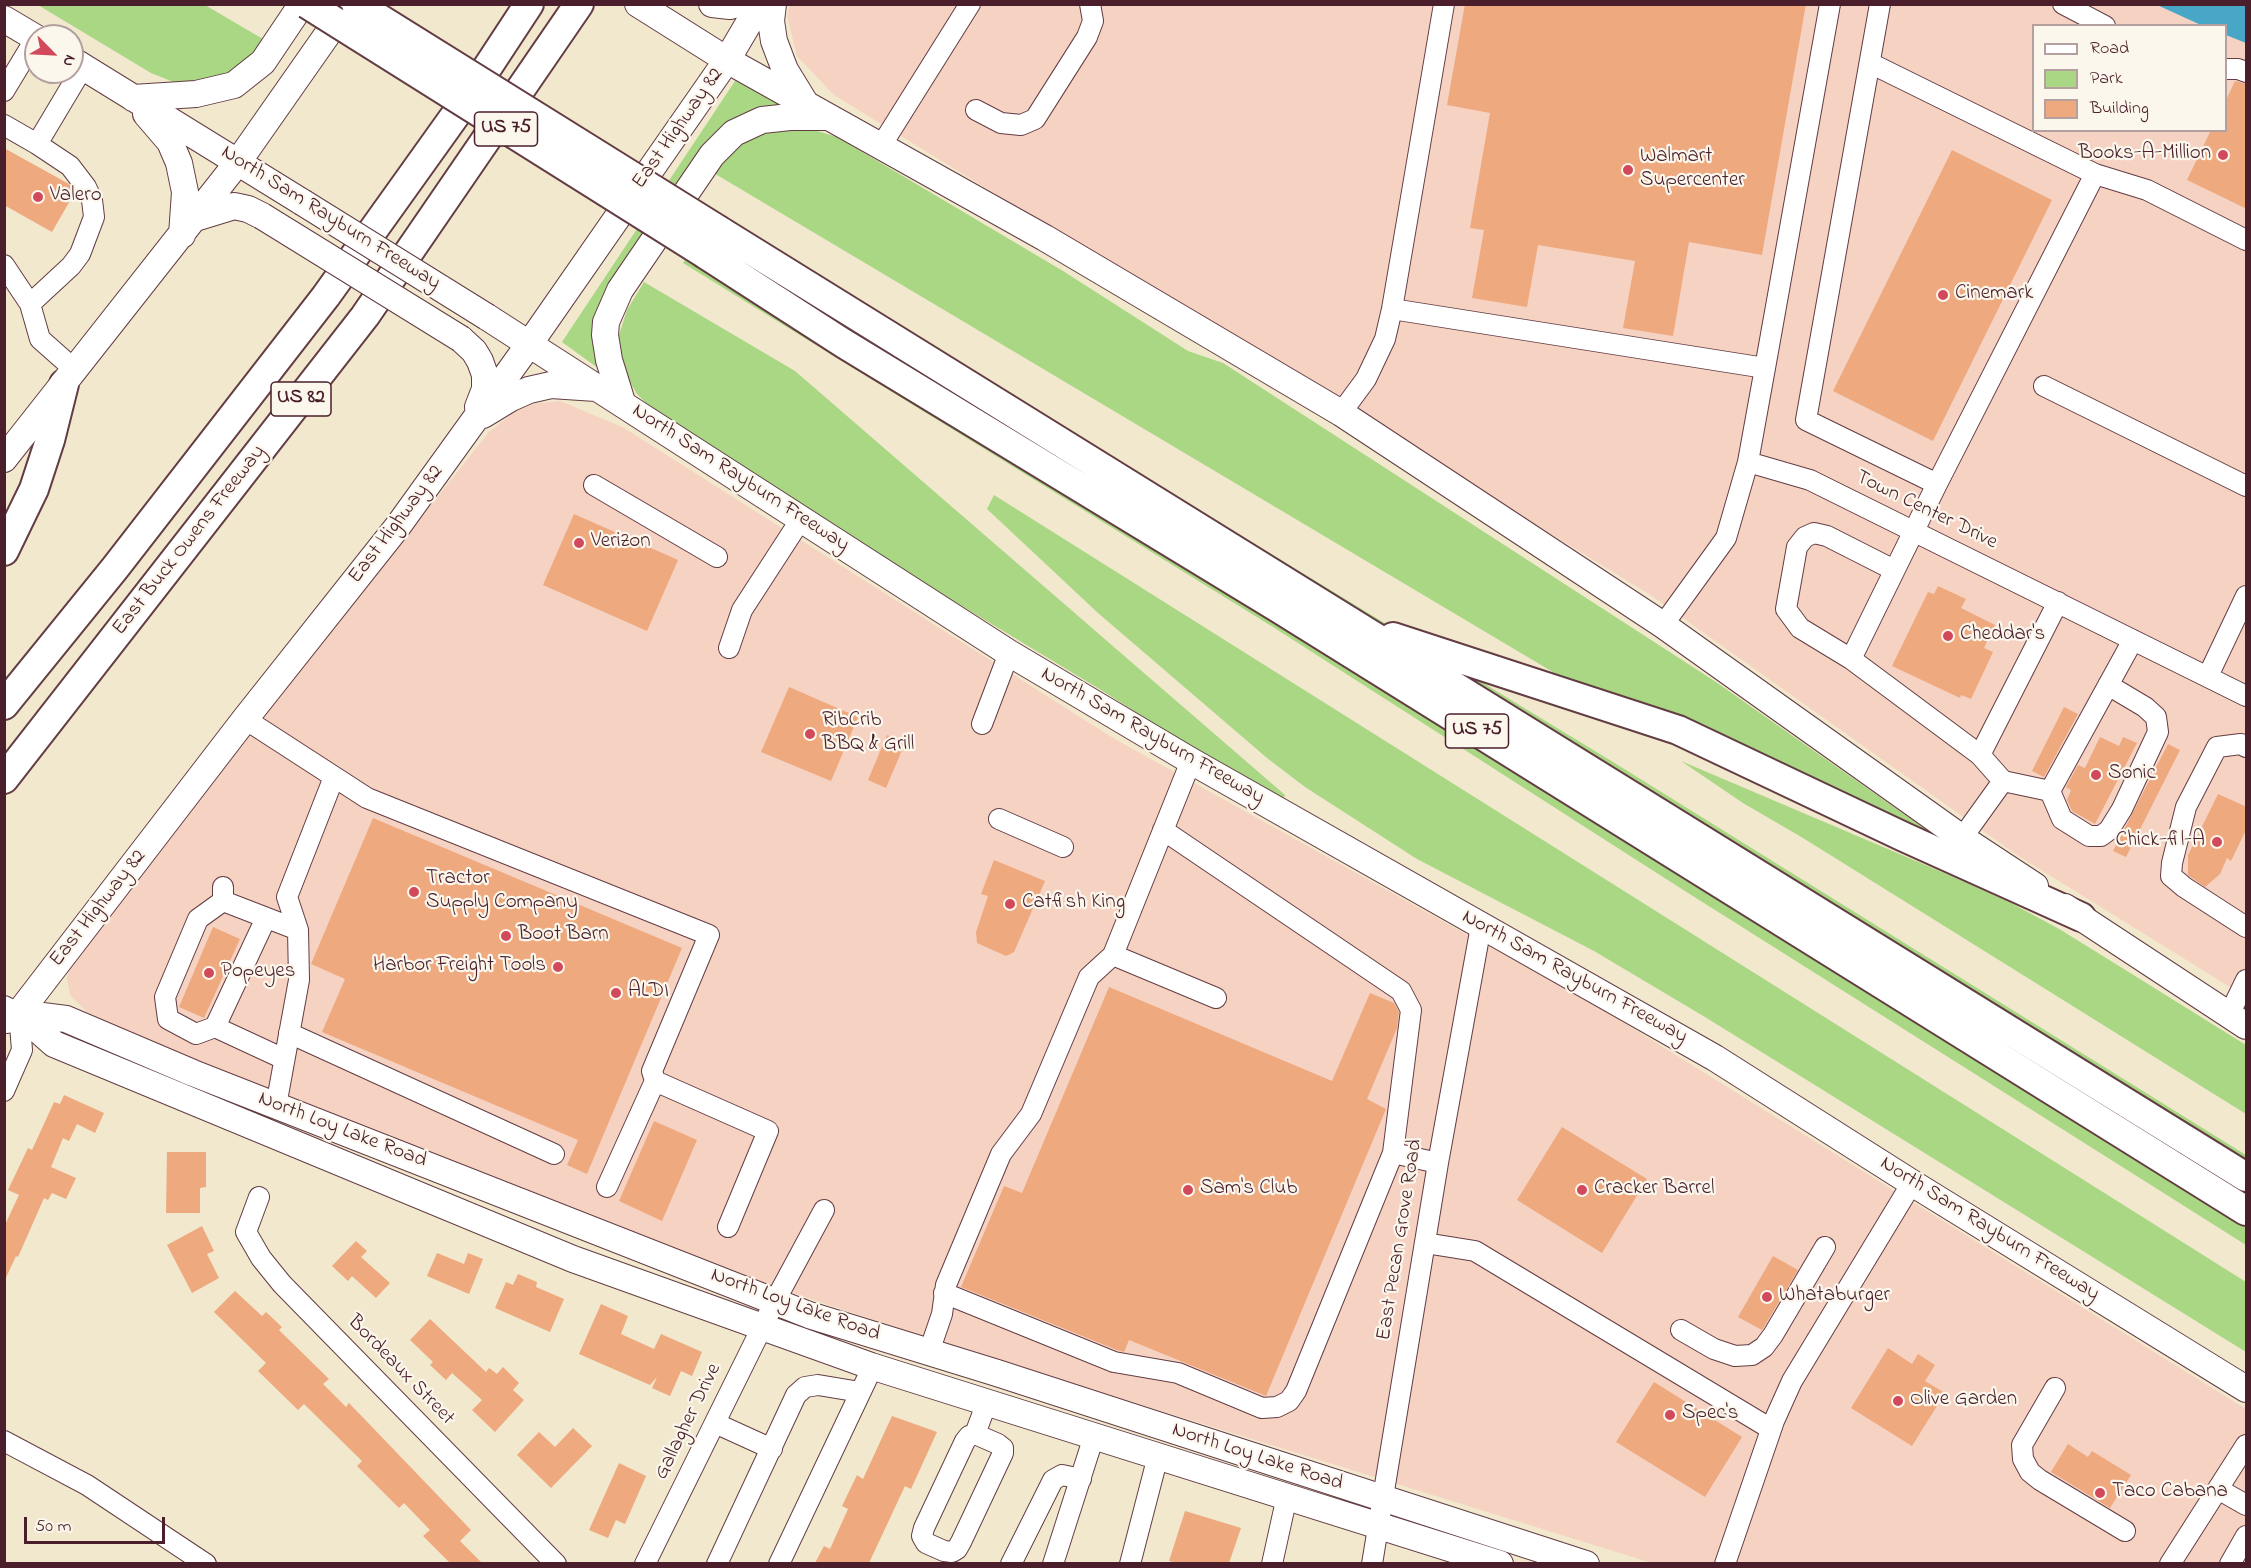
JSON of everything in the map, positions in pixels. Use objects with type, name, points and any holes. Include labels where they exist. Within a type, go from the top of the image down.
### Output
[{"type":"highway","name":"US 75","points":[[307,4],[1348,622],[2247,1177]]},
{"type":"highway","name":"US 75","points":[[356,4],[712,243],[843,343],[1300,621],[2247,1211]]},
{"type":"highway","name":"East Buck Owens Freeway","points":[[4,705],[115,568],[326,296],[464,103],[529,4]]},
{"type":"highway","name":"East Buck Owens Freeway","points":[[4,779],[365,316],[579,4]]},
{"type":"highway","points":[[4,551],[34,489],[69,377]]},
{"type":"highway","points":[[1348,622],[1678,730],[1904,837],[2081,917]]},
{"type":"main road","points":[[133,98],[196,94],[234,85],[262,62],[302,4]]},
{"type":"main road","points":[[4,459],[238,162],[348,4]]},
{"type":"main road","points":[[638,4],[726,60],[1045,238],[1341,412],[1663,625],[1962,838],[2238,1020]]},
{"type":"main road","points":[[712,4],[730,6],[737,4]]},
{"type":"main road","name":"East Highway 82","points":[[9,1014],[398,526],[530,343],[726,60],[760,4]]},
{"type":"main road","points":[[773,4],[771,21],[774,41],[785,70],[806,104]]},
{"type":"main road","points":[[4,19],[24,31]]},
{"type":"main road","name":"North Sam Rayburn Freeway","points":[[84,68],[530,343],[1009,653],[1191,761],[1715,1058],[1912,1183],[2247,1389]]},
{"type":"main road","points":[[133,98],[170,142],[180,163],[188,226]]},
{"type":"main road","points":[[622,402],[608,354],[605,335],[606,322],[620,290],[712,155],[734,133],[762,120],[829,117]]},
{"type":"main road","points":[[188,226],[234,206],[248,209],[461,339],[474,351],[485,375],[485,389],[473,422]]},
{"type":"main road","points":[[473,422],[511,398],[529,390],[551,385],[598,389]]},
{"type":"main road","name":"North Loy Lake Road","points":[[9,1014],[66,1019],[276,1106],[809,1315],[1586,1563]]},
{"type":"main road","name":"North Loy Lake Road","points":[[9,1014],[54,1044],[573,1259],[873,1366],[1500,1563]]},
{"type":"street","points":[[881,146],[970,4]]},
{"type":"street","points":[[976,110],[1001,123],[1021,125],[1035,119],[1087,37],[1093,21],[1090,4]]},
{"type":"street","points":[[1341,412],[1366,379],[1385,339],[1444,4]]},
{"type":"street","points":[[1663,625],[1726,538],[1748,462],[1830,4]]},
{"type":"street","points":[[1880,4],[1806,420],[1937,484]]},
{"type":"street","points":[[2063,4],[2101,24]]},
{"type":"street","points":[[4,91],[24,58]]},
{"type":"street","points":[[1870,63],[2095,174],[2147,190],[2247,240]]},
{"type":"street","points":[[2227,69],[2247,72]]},
{"type":"street","points":[[37,144],[67,84]]},
{"type":"street","points":[[4,125],[70,166],[89,193],[94,217],[80,254],[71,266],[30,304]]},
{"type":"street","points":[[1851,658],[1913,531],[2095,174]]},
{"type":"street","points":[[4,266],[30,304],[40,339],[69,377]]},
{"type":"street","points":[[1392,309],[1765,368]]},
{"type":"street","points":[[2044,386],[2247,486]]},
{"type":"street","name":"Town Center Drive","points":[[1748,462],[1810,480],[2247,696]]},
{"type":"street","points":[[594,485],[717,557]]},
{"type":"street","points":[[729,648],[742,610],[801,519]]},
{"type":"street","points":[[1894,570],[1827,536],[1814,533],[1805,537],[1797,547],[1786,609],[1800,628],[1851,658],[1980,755],[2003,781],[2050,791]]},
{"type":"street","points":[[2208,676],[2247,596]]},
{"type":"street","points":[[1980,755],[2058,603]]},
{"type":"street","points":[[2050,791],[2133,640]]},
{"type":"street","points":[[982,724],[1009,653]]},
{"type":"street","points":[[2050,791],[2062,819],[2089,836],[2101,836],[2109,830],[2122,809],[2158,732],[2156,717],[2145,707],[2108,685]]},
{"type":"street","points":[[245,719],[367,798],[709,935],[652,1071],[654,1081],[607,1187]]},
{"type":"street","points":[[2247,747],[2241,744],[2217,747],[2186,807],[2171,870],[2171,876],[2184,888],[2247,927]]},
{"type":"street","points":[[929,1352],[942,1314],[946,1285],[1001,1154],[1031,1113],[1089,977],[1113,955],[1191,761]]},
{"type":"street","points":[[276,1106],[299,980],[298,930],[288,897],[334,777]]},
{"type":"street","points":[[1962,838],[2003,781]]},
{"type":"street","points":[[999,819],[1064,847]]},
{"type":"street","points":[[945,1293],[1114,1362],[1178,1373],[1262,1408],[1277,1407],[1289,1401],[1296,1391],[1393,1153],[1411,1010],[1401,991],[1163,830]]},
{"type":"street","points":[[266,918],[215,1027],[196,1034],[168,1019],[165,997],[198,919],[223,894],[266,918],[298,930]]},
{"type":"street","name":"East Pecan Grove Road","points":[[1372,1563],[1438,1163],[1481,926]]},
{"type":"street","points":[[1113,955],[1216,998]]},
{"type":"street","points":[[2238,1020],[2247,980]]},
{"type":"street","points":[[4,1090],[22,1050],[9,1014]]},
{"type":"street","points":[[215,1027],[284,1059]]},
{"type":"street","points":[[289,1033],[554,1154]]},
{"type":"street","points":[[654,1081],[768,1131],[728,1227]]},
{"type":"street","points":[[1393,1153],[1438,1163]]},
{"type":"street","points":[[1725,1563],[1771,1429],[1792,1381],[1912,1183]]},
{"type":"street","name":"Bordeaux Street","points":[[259,1197],[246,1232],[261,1258],[282,1284],[556,1563]]},
{"type":"street","name":"Gallagher Drive","points":[[645,1563],[775,1301],[824,1210]]},
{"type":"street","points":[[1425,1243],[1475,1251],[1771,1429]]},
{"type":"street","points":[[1681,1330],[1714,1349],[1735,1356],[1752,1355],[1764,1347],[1773,1335],[1825,1247]]},
{"type":"street","points":[[779,1563],[873,1366]]},
{"type":"street","points":[[717,1563],[796,1395],[805,1387],[818,1385],[860,1392]]},
{"type":"street","points":[[2055,1388],[2022,1445],[2023,1459],[2030,1472],[2040,1480],[2125,1531]]},
{"type":"street","points":[[975,1434],[987,1402]]},
{"type":"street","points":[[715,1423],[772,1449]]},
{"type":"street","points":[[975,1434],[998,1444],[1003,1448],[1003,1454],[961,1542],[952,1552],[944,1551],[926,1543],[922,1536],[924,1528],[966,1441],[969,1436],[975,1434]]},
{"type":"street","points":[[1053,1563],[1094,1436]]},
{"type":"street","points":[[4,1441],[87,1485],[206,1563]]},
{"type":"street","points":[[2170,1563],[2247,1445]]},
{"type":"street","points":[[1130,1563],[1158,1456]]},
{"type":"street","points":[[1011,1563],[1053,1480],[1062,1475],[1081,1479]]},
{"type":"street","points":[[2218,1489],[2247,1505]]},
{"type":"street","points":[[1272,1563],[1287,1496]]},
{"type":"street","points":[[2230,1563],[2247,1536]]},
{"type":"shaded area","points":[[790,4],[2246,5],[2246,997],[2017,855],[1649,594],[834,95],[797,56],[787,16]]},
{"type":"shaded area","points":[[560,401],[624,428],[1113,738],[1608,1013],[2246,1409],[2246,1563],[1652,1563],[958,1348],[757,1281],[437,1160],[91,1016],[70,995],[67,978],[72,959],[489,432],[523,405]]},
{"type":"green space","points":[[38,5],[205,5],[268,42],[244,72],[181,85],[151,73],[84,33],[84,24],[70,24]]},
{"type":"green space","points":[[741,72],[794,104],[739,126],[627,275],[602,371],[562,342]]},
{"type":"green space","points":[[780,130],[814,130],[837,137],[1063,271],[1188,351],[1223,363],[1716,682],[1955,850],[1568,681],[712,172],[743,142]]},
{"type":"green space","points":[[714,215],[1613,762],[2246,1155],[2246,1245],[1677,886],[1273,627],[683,263]]},
{"type":"green space","points":[[644,282],[795,371],[1285,795],[1283,800],[1212,761],[1101,690],[927,585],[651,408],[637,394],[622,369],[618,338],[627,310]]},
{"type":"green space","points":[[994,495],[2246,1282],[2246,1352],[1705,1017],[1594,951],[1417,859],[1305,787],[1267,758],[1098,613],[987,509]]},
{"type":"green space","points":[[1681,761],[2011,903],[2061,930],[2246,1045],[2246,1114],[1743,803]]},
{"type":"water","points":[[2157,5],[2246,5],[2246,43],[2227,35],[2227,24],[2199,24]]},
{"type":"building","name":"Walmart Supercenter","points":[[1465,4],[1806,4],[1762,255],[1689,242],[1673,336],[1623,328],[1635,261],[1538,245],[1527,307],[1472,298],[1484,230],[1470,228],[1490,113],[1447,105]]},
{"type":"building","name":"Books-A-Million","points":[[2235,81],[2247,84],[2247,209],[2187,180],[2210,132],[2227,132],[2227,98]]},
{"type":"building","name":"Valero","points":[[4,148],[69,184],[75,192],[52,232],[4,205]]},
{"type":"building","name":"Cinemark","points":[[1952,150],[2052,200],[1933,441],[1833,391]]},
{"type":"building","points":[[574,514],[678,560],[647,631],[543,585]]},
{"type":"building","name":"Cheddar's","points":[[1938,586],[1966,599],[1961,608],[1995,625],[1984,648],[1993,652],[1971,699],[1961,695],[1960,698],[1892,666],[1928,592],[1934,594]]},
{"type":"building","name":"RibCrib BBQ & Grill","points":[[789,687],[858,717],[831,781],[761,752]]},
{"type":"building","points":[[2064,707],[2078,714],[2044,777],[2032,771]]},
{"type":"building","points":[[887,735],[905,743],[886,788],[868,780]]},
{"type":"building","name":"Sonic","points":[[2100,737],[2119,746],[2123,737],[2137,743],[2095,824],[2072,811],[2067,800],[2071,790],[2066,787],[2078,765],[2085,768]]},
{"type":"building","points":[[2168,744],[2180,750],[2126,857],[2113,851]]},
{"type":"building","name":"Chick-fil-A","points":[[2218,794],[2247,807],[2247,828],[2231,861],[2227,858],[2220,874],[2205,887],[2188,875],[2188,855]]},
{"type":"building","points":[[373,818],[682,948],[587,1174],[567,1165],[578,1140],[322,1032],[345,979],[311,964]]},
{"type":"building","name":"Catfish King","points":[[994,860],[1045,881],[1014,952],[1006,956],[977,943],[976,932],[988,896],[981,894]]},
{"type":"building","name":"Popeyes","points":[[213,927],[240,939],[204,1018],[179,1007]]},
{"type":"building","name":"Sam's Club","points":[[1109,987],[1332,1081],[1370,993],[1394,1003],[1399,1012],[1397,1028],[1367,1099],[1386,1109],[1266,1396],[1129,1340],[1124,1352],[1117,1350],[961,1287],[1004,1186],[1022,1193]]},
{"type":"building","points":[[64,1095],[104,1113],[95,1133],[77,1124],[69,1141],[63,1138],[51,1167],[76,1178],[66,1199],[52,1193],[48,1200],[44,1198],[18,1257],[16,1256],[4,1282],[4,1227],[19,1195],[8,1190],[28,1148],[32,1150],[54,1102],[60,1104]]},
{"type":"building","points":[[654,1121],[697,1140],[662,1221],[619,1201]]},
{"type":"building","name":"Cracker Barrel","points":[[1562,1127],[1647,1179],[1602,1253],[1517,1200]]},
{"type":"building","points":[[167,1152],[206,1152],[206,1187],[200,1188],[200,1213],[166,1213]]},
{"type":"building","points":[[202,1226],[214,1251],[207,1254],[219,1278],[192,1293],[167,1245]]},
{"type":"building","points":[[356,1241],[367,1251],[361,1257],[390,1283],[376,1298],[352,1276],[348,1281],[332,1266]]},
{"type":"building","points":[[437,1253],[464,1264],[468,1253],[483,1259],[469,1294],[427,1276]]},
{"type":"building","name":"Whataburger","points":[[1773,1256],[1798,1270],[1762,1330],[1738,1317]]},
{"type":"building","points":[[518,1274],[537,1282],[536,1287],[564,1299],[550,1332],[495,1308],[506,1282],[513,1285]]},
{"type":"building","points":[[235,1291],[262,1316],[266,1312],[282,1327],[279,1330],[329,1379],[323,1384],[346,1407],[349,1403],[471,1530],[460,1541],[482,1563],[450,1563],[423,1536],[430,1530],[404,1503],[399,1508],[357,1466],[362,1461],[304,1404],[298,1410],[258,1371],[266,1363],[214,1312]]},
{"type":"building","points":[[601,1304],[628,1316],[621,1334],[654,1349],[661,1334],[702,1352],[692,1376],[681,1371],[670,1396],[652,1388],[657,1377],[650,1385],[579,1354]]},
{"type":"building","points":[[430,1319],[486,1372],[489,1368],[497,1374],[503,1367],[519,1383],[513,1390],[524,1400],[495,1432],[472,1410],[482,1400],[452,1373],[446,1380],[430,1365],[433,1362],[410,1340]]},
{"type":"building","name":"Olive Garden","points":[[1888,1348],[1912,1364],[1918,1354],[1935,1365],[1925,1381],[1945,1393],[1912,1446],[1851,1408]]},
{"type":"building","name":"Spec's","points":[[1654,1382],[1742,1437],[1705,1497],[1616,1442]]},
{"type":"building","points":[[892,1416],[937,1432],[911,1489],[905,1486],[869,1563],[815,1563],[824,1546],[830,1549],[848,1509],[842,1506],[857,1475],[863,1479]]},
{"type":"building","points":[[573,1428],[592,1446],[551,1488],[517,1455],[539,1432],[555,1447]]},
{"type":"building","name":"Taco Cabana","points":[[2068,1444],[2088,1457],[2092,1451],[2131,1475],[2110,1508],[2051,1472]]},
{"type":"building","points":[[619,1463],[646,1476],[625,1524],[616,1520],[608,1538],[589,1530]]},
{"type":"building","points":[[1185,1511],[1241,1528],[1229,1563],[1169,1561]]},
{"type":"place","name":"Books-A-Million","points":[[2223,155]]},
{"type":"place","name":"Walmart Supercenter","points":[[1628,170]]},
{"type":"place","name":"Valero","points":[[38,197]]},
{"type":"place","name":"Cinemark","points":[[1943,295]]},
{"type":"place","name":"Verizon","points":[[579,543]]},
{"type":"place","name":"Cheddar's","points":[[1948,636]]},
{"type":"place","name":"RibCrib BBQ & Grill","points":[[810,734]]},
{"type":"place","name":"Sonic","points":[[2096,775]]},
{"type":"place","name":"Chick-fil-A","points":[[2217,842]]},
{"type":"place","name":"Tractor Supply Company","points":[[414,892]]},
{"type":"place","name":"Catfish King","points":[[1010,904]]},
{"type":"place","name":"Boot Barn","points":[[506,936]]},
{"type":"place","name":"Harbor Freight Tools","points":[[558,967]]},
{"type":"place","name":"Popeyes","points":[[209,973]]},
{"type":"place","name":"ALDI","points":[[616,993]]},
{"type":"place","name":"Sam's Club","points":[[1188,1190]]},
{"type":"place","name":"Cracker Barrel","points":[[1582,1190]]},
{"type":"place","name":"Whataburger","points":[[1767,1297]]},
{"type":"place","name":"Olive Garden","points":[[1898,1401]]},
{"type":"place","name":"Spec's","points":[[1670,1415]]},
{"type":"place","name":"Taco Cabana","points":[[2100,1493]]}]
